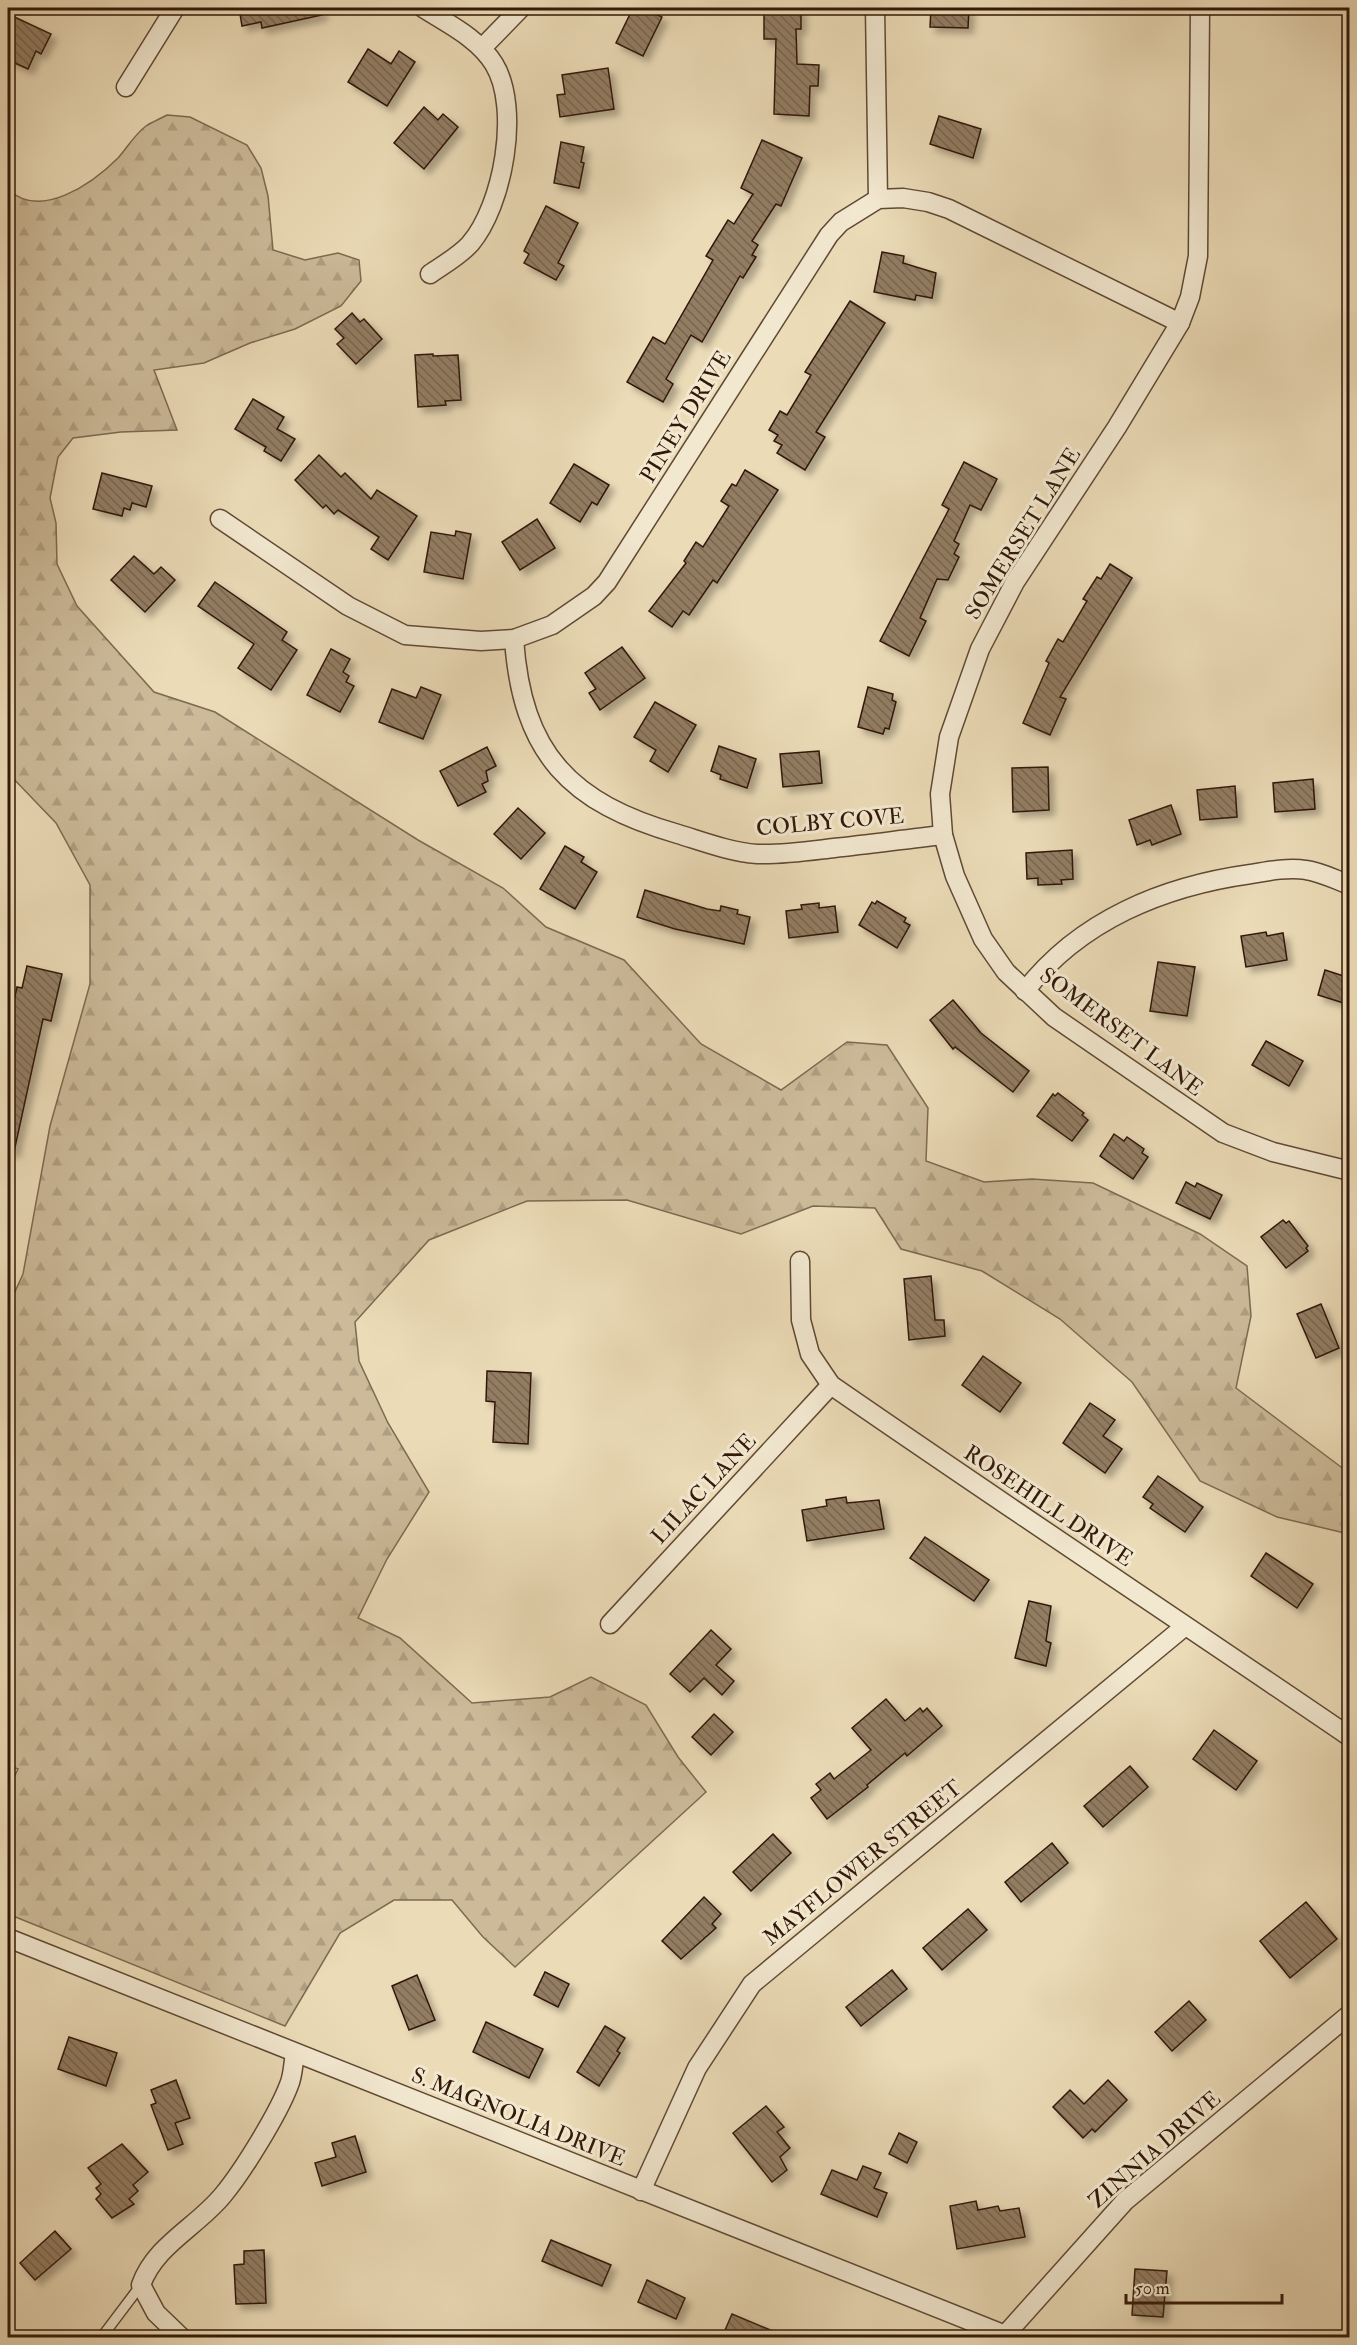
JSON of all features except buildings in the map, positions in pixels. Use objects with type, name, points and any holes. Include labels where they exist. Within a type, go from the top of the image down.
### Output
[{"type":"street","points":[[126,87],[175,8]]},
{"type":"street","points":[[423,8],[482,48],[500,76],[507,108],[501,179],[493,200],[471,243],[430,274]]},
{"type":"street","points":[[482,48],[521,8]]},
{"type":"street","points":[[875,8],[878,199],[903,198],[949,209],[1180,323]]},
{"type":"street","name":"SOMERSET LANE","points":[[1200,8],[1198,256],[1190,297],[1180,323],[1104,446],[1015,582],[980,649],[949,737],[940,794],[943,835],[955,876],[983,939],[1006,972],[1054,1017],[1222,1133],[1273,1152],[1350,1171]]},
{"type":"street","name":"PINEY DRIVE","points":[[220,519],[348,606],[405,634],[481,641],[514,639],[552,626],[594,596],[607,582],[829,235],[841,222],[878,199]]},
{"type":"street","name":"COLBY COVE","points":[[514,639],[517,675],[523,702],[539,742],[555,767],[572,782],[593,799],[624,817],[733,851],[758,854],[785,854],[943,835]]},
{"type":"street","points":[[1025,991],[1044,966],[1070,945],[1120,912],[1151,898],[1232,876],[1275,870],[1305,869],[1350,885]]},
{"type":"street","name":"ROSEHILL DRIVE","points":[[800,1261],[801,1320],[810,1354],[831,1385],[1042,1526],[1184,1627],[1350,1737]]},
{"type":"street","name":"LILAC LANE","points":[[610,1624],[831,1385]]},
{"type":"street","name":"MAYFLOWER STREET","points":[[641,2191],[697,2068],[752,1984],[1184,1627]]},
{"type":"street","name":"S. MAGNOLIA DRIVE","points":[[8,1938],[1009,2336]]},
{"type":"street","name":"ZINNIA DRIVE","points":[[1009,2336],[1125,2201],[1350,2014]]},
{"type":"street","points":[[182,2337],[156,2313],[141,2285],[146,2270],[158,2253],[188,2230],[223,2195],[245,2163],[289,2085],[295,2054]]},
{"type":"lane","points":[[101,2337],[141,2285]]},
{"type":"green space","points":[[167,115],[190,117],[247,145],[261,168],[268,196],[273,250],[305,260],[338,253],[359,260],[361,281],[341,306],[295,329],[250,343],[204,363],[154,370],[177,430],[121,432],[73,438],[58,457],[50,498],[56,523],[57,564],[77,606],[154,692],[215,712],[418,840],[503,888],[546,927],[624,960],[701,1044],[781,1090],[847,1042],[887,1045],[928,1108],[926,1161],[984,1182],[1032,1179],[1093,1183],[1200,1234],[1247,1266],[1251,1316],[1236,1388],[1349,1473],[1349,1534],[1277,1517],[1200,1481],[1132,1382],[1060,1319],[982,1271],[901,1249],[875,1208],[813,1206],[741,1234],[627,1200],[527,1201],[429,1240],[355,1322],[359,1361],[388,1423],[429,1492],[387,1559],[358,1618],[400,1638],[472,1703],[550,1697],[591,1677],[646,1705],[678,1757],[706,1792],[515,1967],[483,1937],[452,1900],[394,1900],[340,1933],[285,2026],[8,1914],[8,1790],[18,1769],[8,1765],[8,1307],[23,1274],[50,1126],[90,984],[90,885],[56,823],[8,773],[8,189],[21,198],[35,201],[50,200],[66,195],[95,178],[118,158],[142,129]]}]
